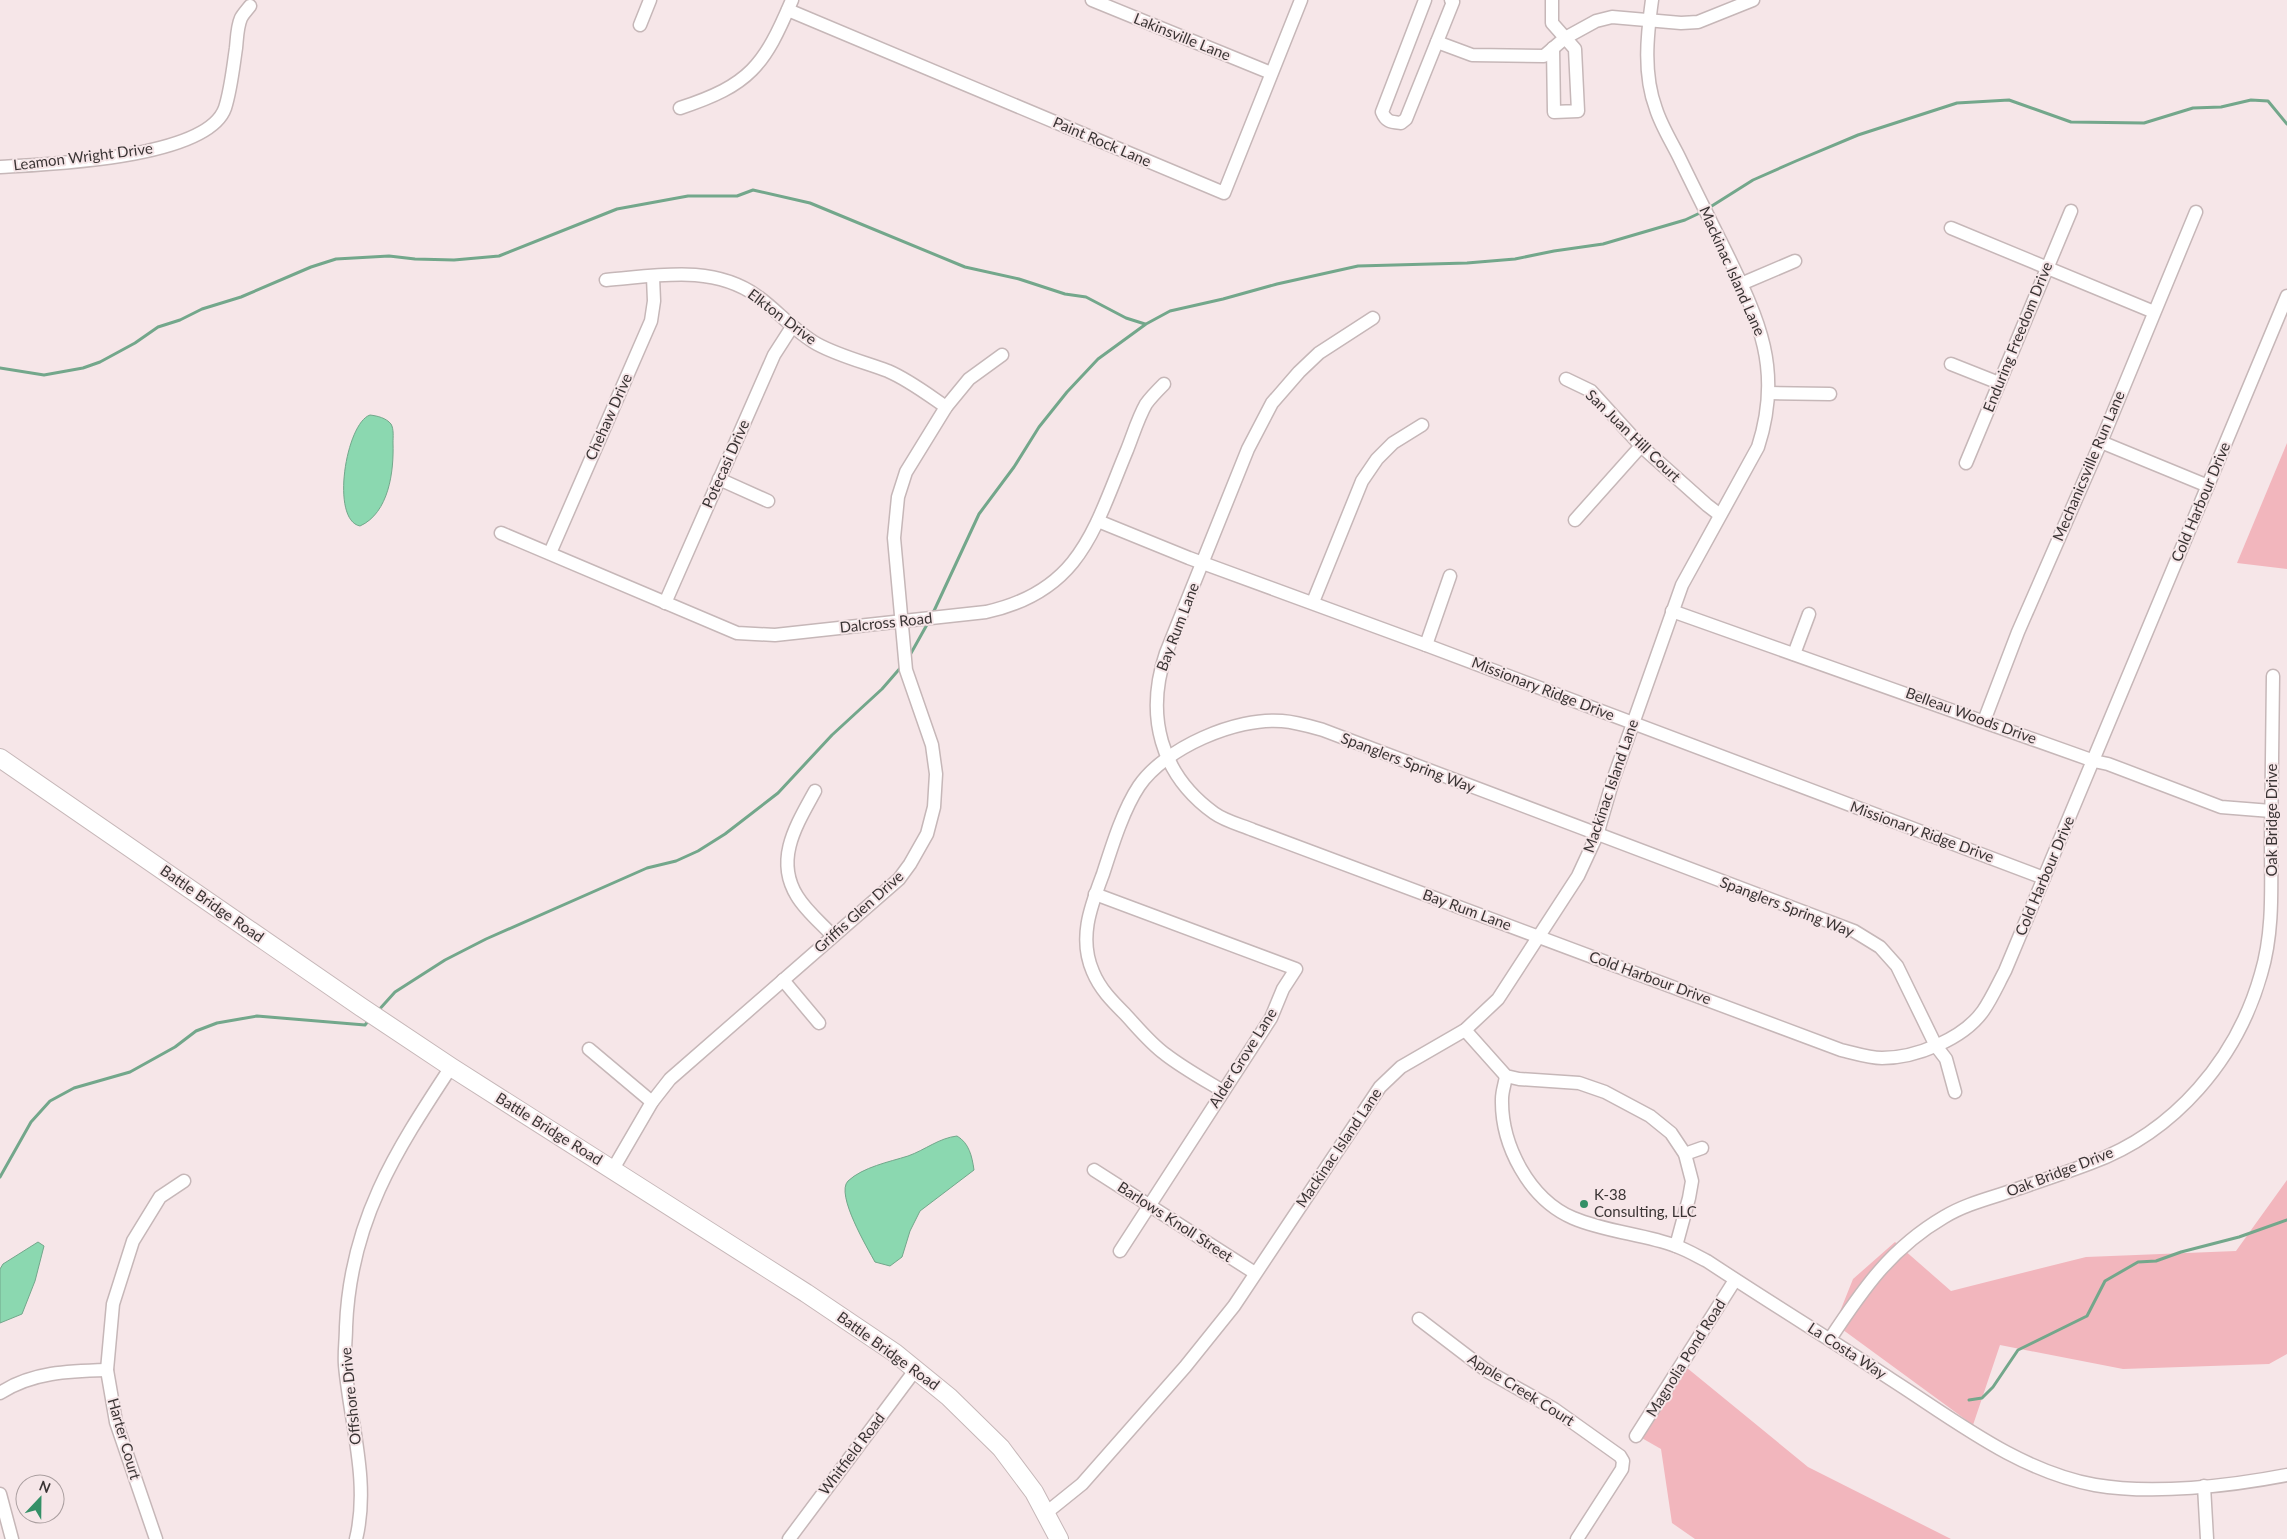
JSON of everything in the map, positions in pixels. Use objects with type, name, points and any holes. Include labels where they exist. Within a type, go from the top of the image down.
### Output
[{"type":"street","points":[[640,25],[650,0]]},
{"type":"street","name":"Lakinsville Lane","points":[[1092,0],[1272,73]]},
{"type":"street","name":"Paint Rock Lane","points":[[790,5],[1224,193],[1301,0]]},
{"type":"street","points":[[1425,0],[1382,112],[1385,119],[1401,123],[1406,119],[1453,2],[1451,0]]},
{"type":"street","points":[[1552,0],[1552,23],[1575,49],[1578,111],[1554,112],[1553,48]]},
{"type":"street","name":"Mackinac Island Lane","points":[[1046,1513],[1082,1484],[1185,1367],[1234,1306],[1380,1087],[1401,1066],[1464,1030],[1498,999],[1578,876],[1597,835],[1613,780],[1672,611],[1689,570],[1758,447],[1764,430],[1770,393],[1768,366],[1762,333],[1741,284],[1656,110],[1648,75],[1652,0]]},
{"type":"street","points":[[1437,42],[1472,55],[1544,56],[1565,38],[1596,21],[1612,17],[1681,23],[1698,22],[1753,0]]},
{"type":"street","points":[[680,108],[715,96],[746,78],[765,55],[790,5]]},
{"type":"street","name":"Leamon Wright Drive","points":[[0,167],[67,162],[150,151],[174,144],[200,133],[217,121],[224,110],[233,71],[240,19],[250,6]]},
{"type":"street","name":"Enduring Freedom Drive","points":[[1966,463],[2071,211]]},
{"type":"street","name":"Mechanicsville Run Lane","points":[[1984,721],[2018,632],[2196,212]]},
{"type":"street","points":[[1951,228],[2154,312]]},
{"type":"street","points":[[1741,284],[1795,261]]},
{"type":"street","name":"Elkton Drive","points":[[606,280],[696,274],[729,281],[757,296],[792,327],[830,350],[906,380],[946,407]]},
{"type":"street","name":"Chehaw Drive","points":[[550,553],[651,321],[654,301],[653,277]]},
{"type":"street","name":"Cold Harbour Drive","points":[[1539,937],[1841,1050],[1882,1058],[1922,1051],[1936,1046],[1966,1029],[1982,1012],[2005,971],[2287,296]]},
{"type":"street","name":"Bay Rum Lane","points":[[1373,318],[1319,353],[1299,372],[1272,403],[1248,449],[1166,653],[1159,676],[1156,706],[1157,726],[1174,774],[1215,814],[1539,937]]},
{"type":"street","name":"Potecasi Drive","points":[[665,603],[774,355],[792,327]]},
{"type":"street","name":"Griffis Glen Drive","points":[[613,1169],[652,1102],[670,1079],[899,879],[920,849],[932,819],[936,787],[935,759],[908,678],[894,538],[898,497],[906,472],[946,407],[969,379],[1002,355]]},
{"type":"street","points":[[1951,364],[1999,383]]},
{"type":"street","name":"San Juan Hill Court","points":[[1566,379],[1591,391],[1641,446],[1707,506],[1720,515]]},
{"type":"street","name":"Dalcross Road","points":[[501,533],[737,633],[775,635],[986,612],[1022,602],[1054,583],[1065,572],[1085,546],[1098,521],[1147,402],[1164,384]]},
{"type":"street","points":[[1770,393],[1830,394]]},
{"type":"street","points":[[1313,602],[1362,481],[1377,458],[1393,443],[1422,425]]},
{"type":"street","points":[[2100,442],[2208,486]]},
{"type":"street","points":[[1575,520],[1641,446]]},
{"type":"street","points":[[719,479],[768,501]]},
{"type":"street","name":"Missionary Ridge Drive","points":[[1098,521],[1202,563],[1313,602],[2044,878]]},
{"type":"street","points":[[1426,645],[1450,576]]},
{"type":"street","name":"Belleau Woods Drive","points":[[1672,611],[2094,761],[2108,764],[2221,807],[2272,811]]},
{"type":"street","points":[[1794,654],[1809,614]]},
{"type":"street","name":"Oak Bridge Drive","points":[[1830,1339],[1873,1276],[1898,1250],[1922,1231],[1944,1216],[1966,1206],[2084,1166],[2116,1152],[2169,1117],[2206,1082],[2232,1043],[2250,1004],[2262,974],[2269,936],[2271,909],[2273,676]]},
{"type":"street","name":"Spanglers Spring Way","points":[[1222,1091],[1163,1053],[1106,995],[1098,984],[1089,962],[1085,935],[1087,920],[1095,894],[1133,797],[1145,778],[1168,757],[1217,733],[1248,722],[1281,720],[1323,730],[1854,931],[1880,947],[1897,966],[1936,1046],[1946,1059],[1955,1092]]},
{"type":"street","name":"Battle Bridge Road","points":[[0,758],[451,1067],[859,1328],[916,1369],[949,1397],[1001,1448],[1025,1478],[1059,1539]]},
{"type":"street","points":[[815,791],[790,839],[788,869],[797,896],[833,936]]},
{"type":"street","name":"Alder Grove Lane","points":[[1095,894],[1296,969],[1283,989],[1271,1018],[1120,1251]]},
{"type":"street","points":[[783,980],[819,1023]]},
{"type":"street","points":[[1464,1030],[1506,1076],[1519,1079],[1579,1083],[1605,1092],[1650,1116],[1671,1133],[1685,1154],[1692,1181],[1676,1246]]},
{"type":"street","points":[[589,1049],[652,1102]]},
{"type":"street","name":"Offshore Drive","points":[[356,1539],[360,1523],[360,1477],[345,1364],[347,1307],[353,1268],[364,1225],[381,1182],[418,1117],[451,1067]]},
{"type":"street","name":"La Costa Way","points":[[1506,1076],[1502,1099],[1504,1128],[1514,1156],[1528,1180],[1548,1202],[1571,1217],[1594,1226],[1676,1246],[1707,1262],[1830,1339],[1991,1444],[2041,1469],[2078,1481],[2110,1487],[2157,1489],[2204,1486],[2287,1475]]},
{"type":"street","points":[[1685,1154],[1702,1148]]},
{"type":"street","name":"Barlows Knoll Street","points":[[1094,1170],[1255,1273]]},
{"type":"street","name":"Harter Court","points":[[156,1539],[116,1422],[107,1370],[113,1304],[133,1241],[160,1197],[184,1181]]},
{"type":"street","name":"Magnolia Pond Road","points":[[1636,1436],[1735,1280]]},
{"type":"street","name":"Apple Creek Court","points":[[1419,1319],[1487,1371],[1554,1409],[1620,1456],[1623,1461],[1622,1469],[1577,1539]]},
{"type":"street","name":"Whitfield Road","points":[[789,1539],[916,1369]]},
{"type":"street","points":[[0,1393],[14,1384],[50,1373],[107,1370]]},
{"type":"street","points":[[2204,1486],[2207,1539]]},
{"type":"street","points":[[0,1494],[12,1539]]},
{"type":"shaded area","points":[[370,415],[384,419],[392,426],[393,454],[391,478],[388,490],[378,511],[370,520],[360,526],[351,520],[346,507],[344,490],[345,471],[348,452],[354,435],[361,422]]},
{"type":"shaded area","points":[[2287,443],[2287,569],[2237,563]]},
{"type":"shaded area","points":[[957,1136],[969,1150],[974,1170],[920,1211],[910,1231],[902,1257],[890,1266],[875,1262],[849,1209],[845,1188],[848,1181],[861,1172],[914,1154],[944,1139]]},
{"type":"shaded area","points":[[2287,1180],[2287,1354],[2269,1364],[2123,1369],[2000,1345],[1973,1425],[1835,1324],[1853,1279],[1895,1242],[1951,1291],[2086,1257],[2236,1251]]},
{"type":"shaded area","points":[[38,1242],[44,1246],[35,1281],[22,1314],[0,1323],[0,1269],[3,1264]]},
{"type":"shaded area","points":[[1681,1363],[1808,1467],[1951,1539],[1695,1539],[1672,1523],[1661,1449],[1640,1437]]},
{"type":"waterway","points":[[1707,209],[1753,180],[1796,161],[1858,135],[1957,103],[2009,100],[2071,122],[2144,123],[2193,108],[2221,107],[2251,100],[2268,101],[2287,124]]},
{"type":"waterway","points":[[0,368],[44,375],[83,368],[100,362],[135,343],[158,327],[180,320],[202,309],[241,297],[311,267],[336,259],[389,256],[454,260],[499,256],[617,209],[688,196],[737,196],[753,190],[810,203],[965,267],[1019,279],[1065,294],[1086,297],[1126,318],[1145,324]]},
{"type":"waterway","points":[[933,613],[979,514],[1014,467],[1039,427],[1067,392],[1098,359],[1146,324],[1170,311],[1358,266],[1467,263],[1515,259],[1603,244],[1685,220],[1702,212]]},
{"type":"waterway","points":[[910,655],[929,621]]},
{"type":"waterway","points":[[377,1012],[395,992],[445,960],[486,939],[647,868],[676,861],[698,851],[725,834],[778,793],[832,735],[882,689],[902,666]]},
{"type":"waterway","points":[[0,1177],[31,1122],[50,1101],[74,1088],[130,1072],[175,1047],[196,1031],[217,1023],[257,1016],[365,1025],[369,1020]]},
{"type":"waterway","points":[[1969,1400],[1982,1398],[1993,1387],[2018,1350],[2087,1316],[2105,1281],[2138,1262],[2156,1261],[2181,1252],[2239,1237],[2287,1220]]},
{"type":"place","name":"K-38 Consulting, LLC","points":[[1584,1204]]}]
